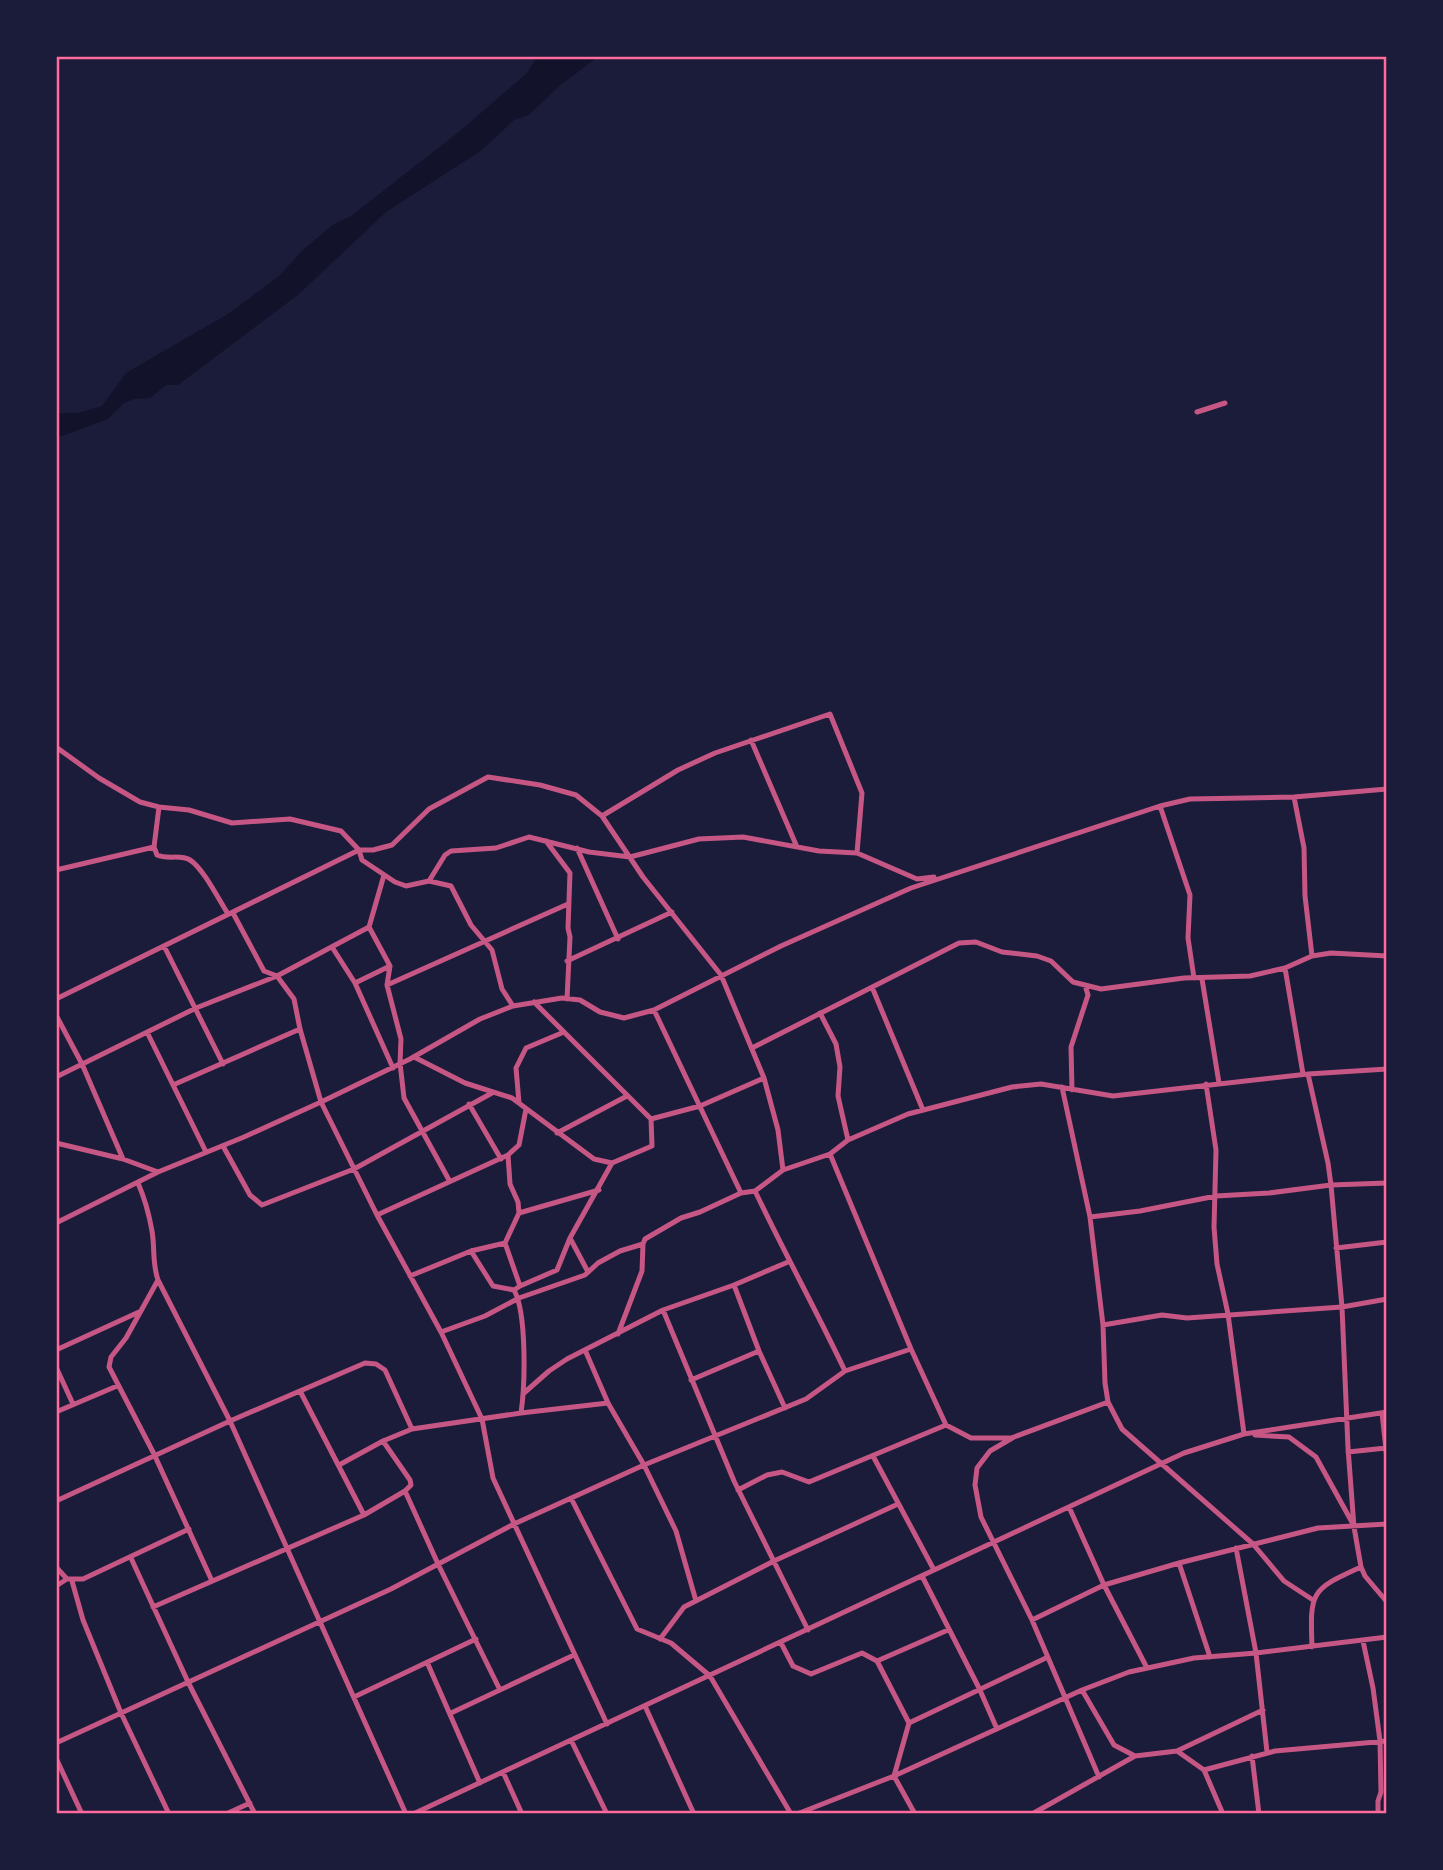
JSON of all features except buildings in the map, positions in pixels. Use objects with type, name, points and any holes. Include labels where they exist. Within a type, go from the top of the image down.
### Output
[{"type":"street","points":[[1197,412],[1225,403]]},
{"type":"street","points":[[602,816],[678,770],[751,740],[830,714],[862,793],[857,853]]},
{"type":"street","points":[[751,740],[797,847]]},
{"type":"street","points":[[56,747],[99,778],[140,802],[188,810],[232,823],[290,818],[341,831],[359,850],[362,860],[384,875],[406,886],[429,881],[451,886],[471,925],[486,941],[496,961],[502,989],[513,1006]]},
{"type":"street","points":[[56,999],[359,850],[392,845],[429,808],[488,778],[560,790],[576,795],[602,816],[630,857],[721,975],[764,1078],[778,1130],[783,1170]]},
{"type":"street","points":[[56,1223],[158,1172],[223,1146],[393,1068],[481,1019],[513,1006],[567,999],[580,1000],[600,1012],[624,1018],[673,1002],[721,975],[911,888],[1160,806],[1190,799],[1294,797],[1387,789]]},
{"type":"street","points":[[1294,797],[1304,848],[1305,896],[1312,956]]},
{"type":"street","points":[[1160,806],[1190,895],[1188,938],[1194,978]]},
{"type":"street","points":[[159,807],[154,847],[160,857],[180,857],[190,860],[198,868],[230,914],[264,971],[277,976],[294,999],[321,1102],[377,1215],[441,1332],[482,1419],[493,1478],[607,1724]]},
{"type":"street","points":[[429,881],[444,855],[451,851],[496,848],[528,837],[608,856],[630,857],[699,839],[743,837],[819,851],[857,853],[917,879],[947,875]]},
{"type":"street","points":[[546,841],[570,873],[567,999]]},
{"type":"street","points":[[56,870],[154,847]]},
{"type":"street","points":[[577,848],[618,939]]},
{"type":"street","points":[[384,875],[369,928],[390,966],[387,985],[401,1039],[400,1063],[404,1098],[449,1180]]},
{"type":"street","points":[[387,985],[568,904]]},
{"type":"street","points":[[567,961],[672,912]]},
{"type":"street","points":[[56,1077],[196,1008],[277,976],[369,928]]},
{"type":"street","points":[[752,1048],[959,943],[976,942],[1002,952],[1037,956],[1051,961],[1073,982],[1101,989],[1194,978],[1250,976],[1285,968],[1312,956],[1336,953],[1387,957]]},
{"type":"street","points":[[164,946],[223,1064]]},
{"type":"street","points":[[332,947],[355,984],[393,1068]]},
{"type":"street","points":[[355,984],[390,966]]},
{"type":"street","points":[[1285,968],[1331,1185],[1342,1307],[1354,1527],[1361,1567],[1365,1576],[1387,1602]]},
{"type":"street","points":[[1202,979],[1219,1083]]},
{"type":"street","points":[[1072,1090],[1071,1047],[1088,995],[1085,985]]},
{"type":"street","points":[[872,987],[923,1110]]},
{"type":"street","points":[[414,1057],[465,1083],[512,1098],[594,1159],[612,1163],[652,1146],[651,1119],[534,1002]]},
{"type":"street","points":[[654,1010],[741,1193]]},
{"type":"street","points":[[820,1013],[836,1044],[841,1067],[838,1096],[848,1140]]},
{"type":"street","points":[[56,1015],[82,1064],[123,1159]]},
{"type":"street","points":[[173,1085],[300,1029]]},
{"type":"street","points":[[147,1032],[206,1152]]},
{"type":"street","points":[[519,1103],[516,1068],[526,1048],[564,1032]]},
{"type":"street","points":[[618,1334],[642,1271],[645,1239],[681,1218],[741,1193],[755,1191],[783,1170],[830,1154],[848,1140],[908,1114],[1012,1087],[1041,1084],[1113,1096],[1306,1074],[1387,1069]]},
{"type":"street","points":[[651,1119],[700,1106],[764,1078]]},
{"type":"street","points":[[1206,1084],[1216,1150],[1214,1227],[1217,1264],[1228,1314],[1244,1434]]},
{"type":"street","points":[[1062,1087],[1090,1217],[1103,1325],[1108,1402],[1122,1429],[1252,1544],[1284,1581],[1313,1600]]},
{"type":"street","points":[[223,1146],[250,1195],[262,1205],[354,1169],[492,1093]]},
{"type":"street","points":[[557,1133],[627,1096]]},
{"type":"street","points":[[469,1104],[501,1159]]},
{"type":"street","points":[[377,1215],[509,1154],[519,1145],[526,1109]]},
{"type":"street","points":[[56,1143],[123,1159],[158,1172]]},
{"type":"street","points":[[509,1154],[510,1184],[518,1202],[519,1213],[505,1243],[519,1298],[524,1393],[521,1413]]},
{"type":"street","points":[[830,1154],[911,1349],[946,1425],[971,1438],[1014,1437]]},
{"type":"street","points":[[562,1283],[557,1270],[570,1238],[612,1163]]},
{"type":"street","points":[[138,1183],[147,1203],[158,1280],[230,1420],[406,1814]]},
{"type":"street","points":[[1090,1217],[1140,1211],[1216,1196],[1269,1194],[1331,1185],[1387,1183]]},
{"type":"street","points":[[519,1213],[599,1190]]},
{"type":"street","points":[[755,1191],[788,1262],[814,1305],[845,1371]]},
{"type":"street","points":[[570,1238],[588,1272]]},
{"type":"street","points":[[1336,1248],[1387,1242]]},
{"type":"street","points":[[410,1276],[471,1251],[505,1243]]},
{"type":"street","points":[[441,1332],[588,1272],[620,1251],[643,1244]]},
{"type":"street","points":[[471,1251],[493,1286],[517,1288],[557,1270]]},
{"type":"street","points":[[524,1393],[549,1371],[663,1310],[734,1285],[788,1262]]},
{"type":"street","points":[[158,1280],[126,1338],[111,1357],[109,1367],[154,1454],[212,1581]]},
{"type":"street","points":[[734,1285],[759,1351],[785,1408]]},
{"type":"street","points":[[1103,1325],[1162,1315],[1187,1318],[1342,1307],[1387,1299]]},
{"type":"street","points":[[663,1310],[738,1490],[808,1630]]},
{"type":"street","points":[[56,1350],[139,1312]]},
{"type":"street","points":[[56,1743],[320,1622],[570,1498],[806,1399],[845,1371],[911,1349]]},
{"type":"street","points":[[585,1350],[608,1403],[645,1465],[676,1531],[696,1601]]},
{"type":"street","points":[[691,1380],[759,1351]]},
{"type":"street","points":[[56,1501],[230,1420],[365,1363],[376,1364],[387,1373],[412,1429]]},
{"type":"street","points":[[56,1367],[73,1404]]},
{"type":"street","points":[[56,1412],[117,1386]]},
{"type":"street","points":[[300,1391],[363,1515]]},
{"type":"street","points":[[1100,1777],[1032,1620],[981,1517],[975,1485],[977,1468],[990,1451],[1014,1437],[1108,1402]]},
{"type":"street","points":[[339,1465],[412,1429],[608,1403]]},
{"type":"street","points":[[412,1814],[1184,1453],[1244,1434],[1385,1413],[1387,1460]]},
{"type":"street","points":[[738,1490],[767,1475],[782,1472],[809,1482],[946,1425]]},
{"type":"street","points":[[1244,1434],[1289,1437],[1316,1457],[1354,1527]]},
{"type":"street","points":[[153,1607],[363,1515],[405,1491],[411,1485],[411,1480],[383,1441]]},
{"type":"street","points":[[1348,1452],[1386,1448]]},
{"type":"street","points":[[873,1456],[934,1570]]},
{"type":"street","points":[[405,1491],[500,1690]]},
{"type":"street","points":[[570,1498],[637,1629],[671,1643],[710,1676],[791,1814]]},
{"type":"street","points":[[660,1639],[684,1607],[774,1561],[898,1504]]},
{"type":"street","points":[[1069,1507],[1104,1585],[1147,1668]]},
{"type":"street","points":[[1032,1620],[1104,1585],[1179,1563],[1318,1528],[1387,1524]]},
{"type":"street","points":[[56,1586],[99,1573],[189,1529]]},
{"type":"street","points":[[1236,1548],[1256,1653],[1267,1752]]},
{"type":"street","points":[[131,1558],[188,1682],[255,1814]]},
{"type":"street","points":[[1179,1563],[1210,1657]]},
{"type":"street","points":[[56,1567],[70,1580],[83,1620],[121,1713],[169,1814]]},
{"type":"street","points":[[1312,1647],[1310,1612],[1313,1600],[1326,1583],[1361,1567]]},
{"type":"street","points":[[922,1576],[997,1729]]},
{"type":"street","points":[[877,1661],[948,1630]]},
{"type":"street","points":[[797,1814],[894,1776],[1066,1697],[1129,1672],[1210,1657],[1387,1637]]},
{"type":"street","points":[[354,1697],[476,1639]]},
{"type":"street","points":[[1363,1641],[1384,1741],[1378,1814]]},
{"type":"street","points":[[781,1643],[793,1667],[811,1674],[862,1653],[877,1661],[909,1723],[894,1776],[915,1814]]},
{"type":"street","points":[[451,1713],[574,1655]]},
{"type":"street","points":[[909,1723],[1048,1657]]},
{"type":"street","points":[[428,1662],[480,1783]]},
{"type":"street","points":[[1082,1690],[1114,1745],[1135,1756]]},
{"type":"street","points":[[645,1706],[694,1814]]},
{"type":"street","points":[[1032,1814],[1135,1756],[1177,1751],[1263,1710]]},
{"type":"street","points":[[571,1740],[607,1814]]},
{"type":"street","points":[[1204,1770],[1267,1752],[1384,1741]]},
{"type":"street","points":[[1177,1751],[1204,1770],[1223,1814]]},
{"type":"street","points":[[1252,1756],[1259,1814]]},
{"type":"street","points":[[56,1758],[82,1814]]},
{"type":"street","points":[[503,1772],[522,1814]]},
{"type":"street","points":[[226,1814],[250,1803]]},
{"type":"street","points":[[428,1807],[432,1814]]},
{"type":"shaded area","points":[[538,56],[599,56],[558,87],[529,115],[514,120],[482,150],[386,212],[299,294],[178,385],[166,385],[150,398],[124,403],[108,419],[56,438],[56,413],[78,413],[102,406],[126,373],[228,314],[279,276],[303,250],[334,224],[351,216],[460,131],[526,74]]}]
